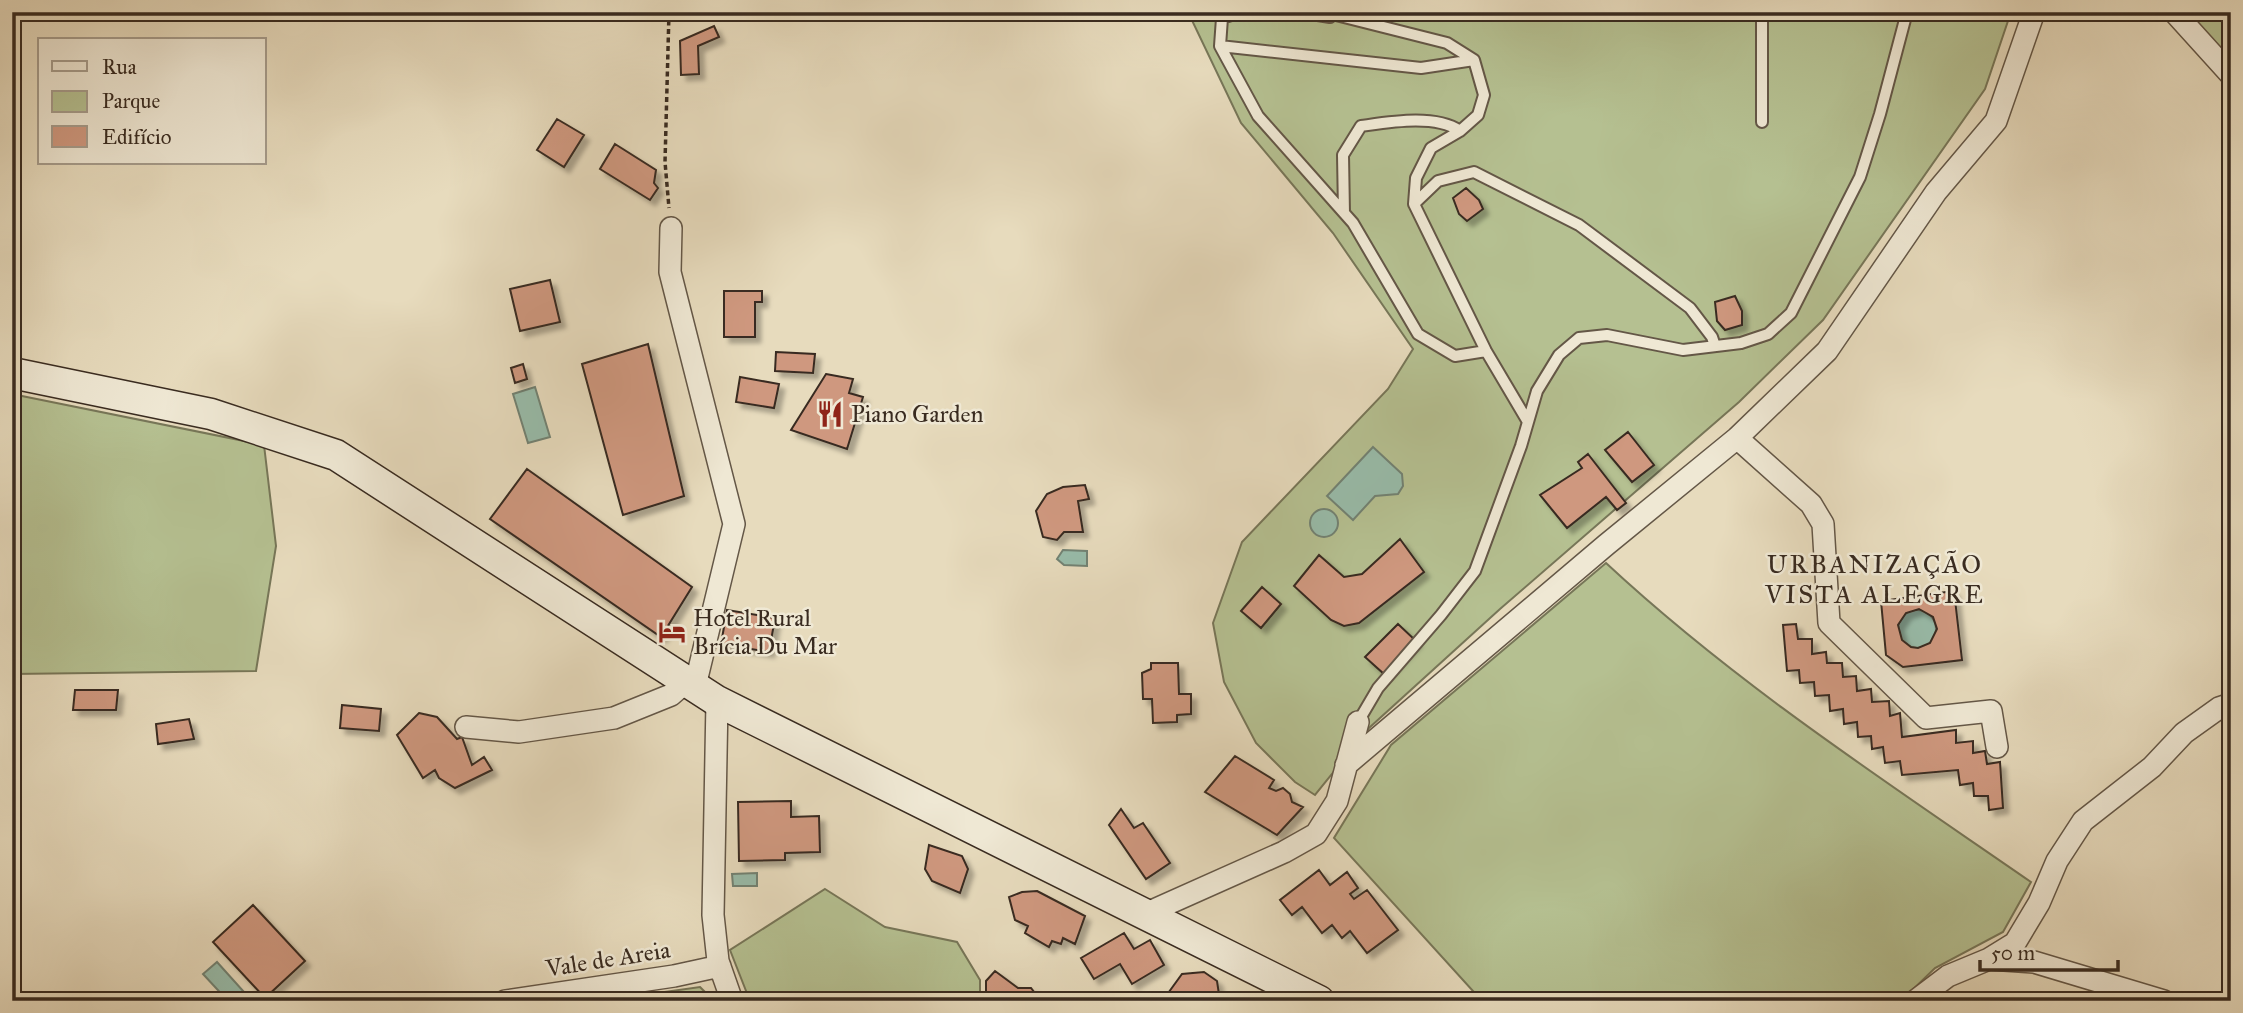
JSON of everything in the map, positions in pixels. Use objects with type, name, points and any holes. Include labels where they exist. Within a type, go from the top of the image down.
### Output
[{"type":"street","points":[[1346,765],[1596,553],[1737,438],[1827,351],[1936,192],[1996,121],[2035,12]]},
{"type":"street","points":[[2174,12],[2231,75]]},
{"type":"street","points":[[671,228],[670,272],[734,524],[699,690],[713,915],[720,966],[732,1001]]},
{"type":"street","points":[[12,373],[211,414],[336,455],[699,690],[1319,1001]]},
{"type":"street","points":[[1737,438],[1811,504],[1823,524],[1829,623],[1926,718],[1991,711],[1997,747]]},
{"type":"street","points":[[466,727],[519,732],[614,718],[671,695],[699,690]]},
{"type":"street","points":[[1915,1001],[1948,976],[2015,943],[2039,903],[2057,861],[2083,821],[2151,767],[2184,733],[2219,708],[2231,704]]},
{"type":"street","points":[[1145,914],[1284,852],[1315,834],[1337,801],[1357,722]]},
{"type":"street","points":[[1989,958],[2034,962],[2164,1001]]},
{"type":"street","name":"Vale de Areia","points":[[505,1001],[674,976],[720,966]]},
{"type":"lane","points":[[1240,12],[1222,18],[1220,46],[1258,116],[1353,223],[1418,334],[1455,356],[1486,351]]},
{"type":"lane","points":[[1298,12],[1341,18],[1447,43],[1474,61],[1484,95],[1478,115],[1460,131],[1431,148],[1416,178],[1414,204],[1486,351],[1528,422]]},
{"type":"lane","points":[[1324,12],[1341,18]]},
{"type":"lane","points":[[1762,12],[1762,122]]},
{"type":"lane","points":[[1357,722],[1378,688],[1475,572],[1504,494],[1537,391],[1559,355],[1579,338],[1607,335],[1683,350],[1741,343],[1768,334],[1791,313],[1860,177],[1907,12]]},
{"type":"lane","points":[[1220,46],[1421,68],[1474,61]]},
{"type":"lane","points":[[1344,213],[1343,155],[1361,126],[1399,121],[1449,124],[1460,131]]},
{"type":"lane","points":[[1414,204],[1438,181],[1474,172],[1580,225],[1690,308],[1716,346]]},
{"type":"path","points":[[669,12],[665,163],[671,228]]},
{"type":"green space","points":[[1188,12],[2011,12],[1985,89],[1823,320],[1739,402],[1500,609],[1369,728],[1315,795],[1295,782],[1256,743],[1224,682],[1213,623],[1242,542],[1388,389],[1413,349],[1333,233],[1241,123]]},
{"type":"green space","points":[[2188,12],[2231,12],[2231,61]]},
{"type":"green space","points":[[12,394],[264,445],[276,546],[256,671],[12,674]]},
{"type":"green space","points":[[1606,563],[1707,650],[1812,730],[2031,882],[2003,932],[1935,968],[1901,1001],[1482,1001],[1334,838],[1391,745]]},
{"type":"green space","points":[[825,889],[885,927],[957,942],[980,980],[980,1001],[750,1001],[730,950]]},
{"type":"green space","points":[[700,987],[714,1001],[600,1001]]},
{"type":"shaded area","points":[[535,387],[550,437],[528,443],[513,394]]},
{"type":"shaded area","points":[[1373,447],[1402,474],[1403,486],[1398,494],[1375,496],[1353,520],[1327,496]]},
{"type":"shaded area","points":[[1324,509],[1334,513],[1338,523],[1334,533],[1324,537],[1314,533],[1310,523],[1314,513]]},
{"type":"shaded area","points":[[1063,550],[1087,551],[1087,566],[1064,565],[1057,559]]},
{"type":"shaded area","points":[[1917,610],[1930,616],[1936,629],[1930,642],[1917,648],[1904,642],[1898,629],[1904,616]]},
{"type":"shaded area","points":[[757,873],[757,886],[733,886],[732,874]]},
{"type":"shaded area","points":[[217,962],[244,992],[235,1001],[228,1001],[203,974]]},
{"type":"building","points":[[714,26],[719,37],[698,46],[699,74],[681,75],[680,41]]},
{"type":"building","points":[[557,119],[584,135],[564,167],[537,150]]},
{"type":"building","points":[[615,144],[656,170],[654,183],[658,188],[650,200],[600,169]]},
{"type":"building","points":[[1466,188],[1479,200],[1483,209],[1467,221],[1459,214],[1453,198]]},
{"type":"building","points":[[550,280],[560,322],[520,331],[510,289]]},
{"type":"building","points":[[724,291],[762,291],[762,302],[755,302],[755,337],[724,337]]},
{"type":"building","points":[[1735,296],[1742,311],[1742,325],[1725,330],[1717,321],[1715,302]]},
{"type":"building","points":[[648,344],[684,496],[623,515],[582,364]]},
{"type":"building","points":[[776,352],[815,354],[813,373],[775,371]]},
{"type":"building","points":[[523,364],[527,379],[515,383],[511,368]]},
{"type":"building","name":"Piano Garden","points":[[826,374],[853,379],[849,393],[863,397],[847,449],[791,430]]},
{"type":"building","points":[[740,377],[779,384],[774,408],[736,402]]},
{"type":"building","points":[[1628,432],[1654,465],[1632,482],[1605,450]]},
{"type":"building","points":[[1588,454],[1626,503],[1617,510],[1606,497],[1567,528],[1540,495],[1582,468],[1578,462]]},
{"type":"building","points":[[527,469],[692,587],[661,637],[490,519]]},
{"type":"building","points":[[1085,485],[1089,499],[1078,501],[1083,532],[1064,532],[1057,540],[1043,537],[1036,511],[1047,494],[1063,487]]},
{"type":"building","points":[[1400,539],[1424,572],[1359,623],[1344,626],[1331,620],[1294,586],[1319,555],[1344,577],[1362,574]]},
{"type":"building","points":[[1262,587],[1281,604],[1261,628],[1241,611]]},
{"type":"building","points":[[1954,591],[1962,660],[1903,667],[1886,655],[1881,601]],"holes":[[[1919,609],[1933,617],[1937,629],[1930,643],[1918,648],[1911,647],[1902,640],[1898,625],[1906,613]]]},
{"type":"building","points":[[727,610],[775,618],[769,652],[721,644]]},
{"type":"building","points":[[1398,624],[1416,641],[1384,674],[1365,657]]},
{"type":"building","points":[[1796,624],[1798,639],[1812,639],[1812,654],[1826,652],[1827,663],[1842,663],[1843,677],[1856,676],[1857,691],[1871,689],[1872,702],[1889,701],[1890,716],[1900,713],[1902,737],[1956,730],[1956,743],[1973,741],[1973,753],[1985,751],[1987,764],[2000,762],[2003,808],[1989,810],[1988,796],[1974,796],[1973,783],[1960,785],[1958,770],[1902,775],[1900,761],[1885,763],[1883,747],[1872,749],[1871,736],[1858,737],[1857,722],[1844,724],[1843,709],[1830,711],[1829,695],[1815,696],[1814,682],[1800,683],[1799,670],[1787,671],[1783,625]]},
{"type":"building","points":[[1151,663],[1178,663],[1179,694],[1191,694],[1191,714],[1177,715],[1177,722],[1153,723],[1152,699],[1143,699],[1142,673],[1151,669]]},
{"type":"building","points":[[75,690],[118,690],[116,710],[73,710]]},
{"type":"building","points":[[342,705],[381,709],[379,731],[340,728]]},
{"type":"building","points":[[419,713],[437,717],[457,739],[462,737],[472,765],[484,757],[492,770],[455,788],[439,778],[435,770],[423,778],[397,735]]},
{"type":"building","points":[[189,719],[194,739],[158,744],[156,724]]},
{"type":"building","points":[[1235,756],[1274,780],[1269,788],[1276,791],[1283,788],[1290,794],[1292,802],[1303,807],[1277,835],[1205,792]]},
{"type":"building","points":[[791,801],[791,817],[819,816],[820,852],[785,853],[785,860],[739,861],[738,802]]},
{"type":"building","points":[[1121,809],[1134,828],[1143,823],[1170,863],[1146,879],[1109,825]]},
{"type":"building","points":[[929,845],[962,856],[968,869],[960,893],[932,881],[925,869]]},
{"type":"building","points":[[1319,870],[1330,885],[1347,872],[1358,888],[1350,894],[1354,899],[1367,890],[1398,930],[1367,953],[1350,931],[1342,938],[1332,925],[1322,933],[1302,907],[1292,915],[1280,900]]},
{"type":"building","points":[[1037,891],[1085,916],[1075,944],[1063,938],[1061,944],[1052,941],[1049,947],[1025,933],[1028,926],[1015,920],[1009,897],[1022,892]]},
{"type":"building","points":[[253,905],[305,961],[265,998],[213,942]]},
{"type":"building","points":[[1124,933],[1134,949],[1150,940],[1164,965],[1132,984],[1120,964],[1094,979],[1081,958]]},
{"type":"building","points":[[995,971],[1018,988],[1031,988],[1041,1001],[986,1001],[986,981]]},
{"type":"building","points":[[1204,972],[1217,981],[1220,1001],[1178,1001],[1166,996],[1182,974]]},
{"type":"place","name":"Piano Garden","points":[[830,414]]},
{"type":"place","name":"Hotel Rural Brícia Du Mar","points":[[672,632]]},
{"type":"district","name":"URBANIZAÇÃO VISTA ALEGRE","points":[[1875,579]]}]
